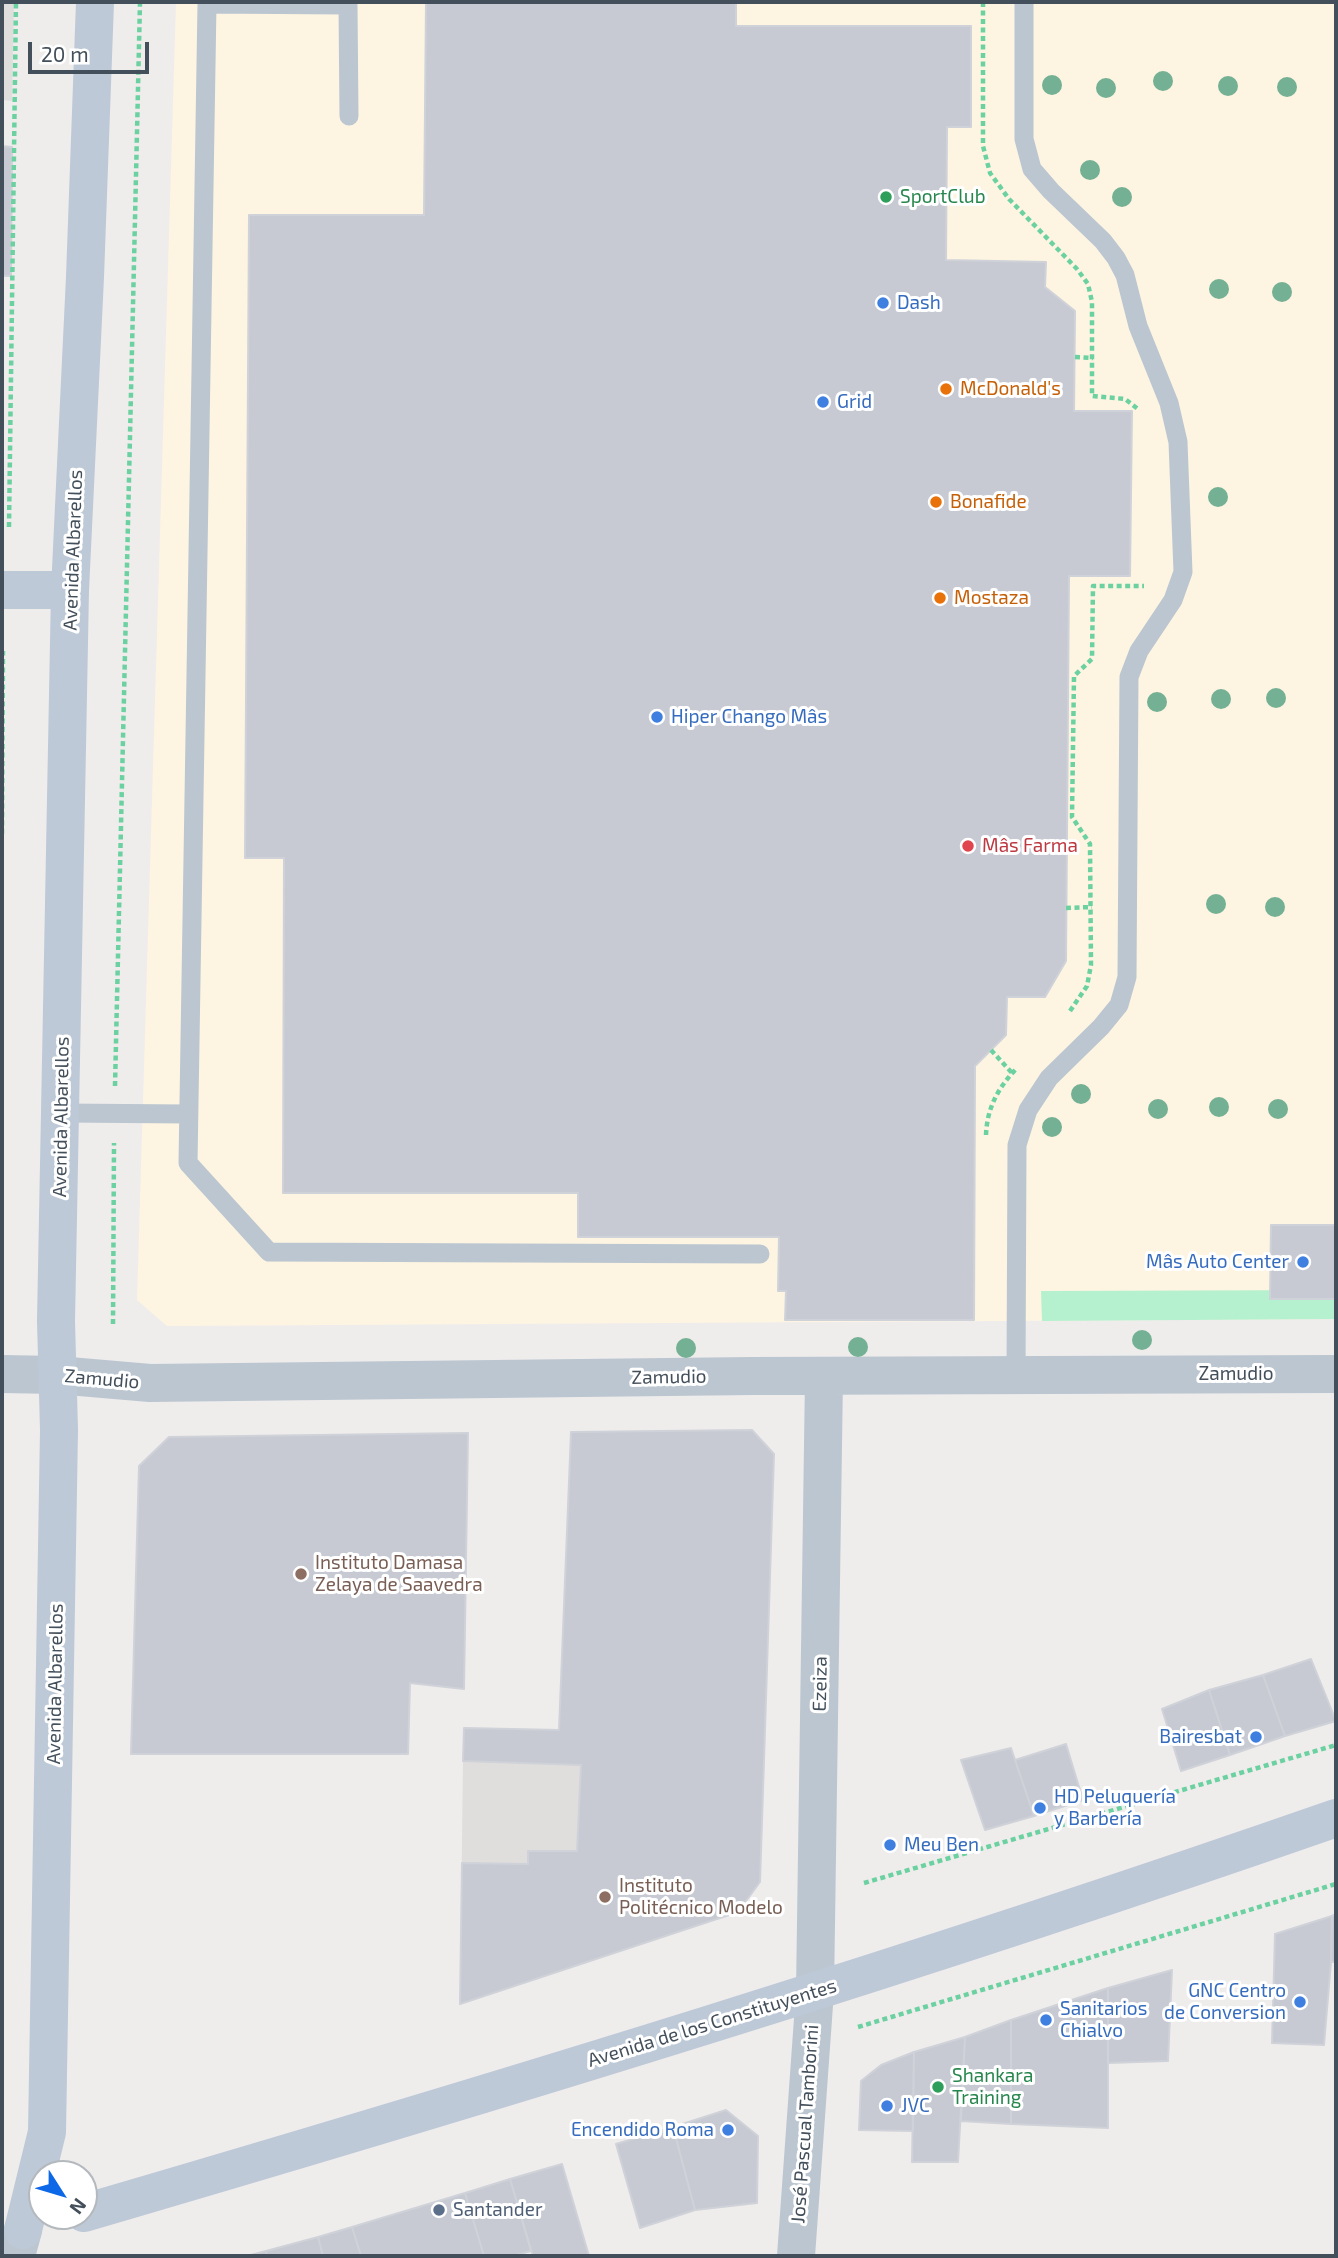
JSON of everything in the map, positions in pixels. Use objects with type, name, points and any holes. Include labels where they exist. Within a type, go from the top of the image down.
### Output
[{"type":"street","name":"Avenida Albarellos","points":[[14,2240],[47,2132],[70,590],[95,2]]},
{"type":"street","points":[[2,590],[70,590]]},
{"type":"street","name":"Zamudio","points":[[2,1374],[150,1382],[1336,1374]]},
{"type":"street","name":"Ezeiza","points":[[815,1991],[824,1377]]},
{"type":"street","name":"Avenida de los Constituyentes","points":[[98,2209],[271,2159],[815,1991],[1128,1891],[1336,1818]]},
{"type":"street","name":"José Pascual Tamborini","points":[[796,2256],[815,1991]]},
{"type":"street","points":[[14,2240],[39,2230]]},
{"type":"lane","points":[[1016,1375],[1017,1145],[1028,1110],[1049,1078],[1101,1027],[1119,1004],[1127,977],[1129,677],[1139,651],[1173,600],[1182,572],[1178,442],[1169,403],[1138,326],[1125,275],[1103,241],[1032,169],[1024,139],[1024,2]]},
{"type":"lane","points":[[349,116],[348,5],[207,4],[188,1163],[269,1252],[760,1254]]},
{"type":"lane","points":[[62,1114],[188,1114]]},
{"type":"path","points":[[9,527],[16,2]]},
{"type":"path","points":[[113,1324],[114,1114],[140,2]]},
{"type":"path","points":[[983,2],[983,146],[990,173],[1009,198],[1088,284],[1092,302],[1092,396],[1125,398],[1144,418]]},
{"type":"path","points":[[1075,357],[1093,358]]},
{"type":"path","points":[[1064,1017],[1087,986],[1091,965],[1090,844],[1072,817],[1074,676],[1092,659],[1093,586],[1151,586]]},
{"type":"path","points":[[2,834],[3,651]]},
{"type":"path","points":[[991,1050],[1012,1073]]},
{"type":"path","points":[[986,1141],[989,1110],[998,1088],[1021,1064]]},
{"type":"path","points":[[864,1883],[1336,1745]]},
{"type":"path","points":[[858,2027],[1336,1884]]},
{"type":"shaded area","points":[[2,2],[14,2],[12,101],[2,100]]},
{"type":"shaded area","points":[[176,2],[1336,2],[1336,1319],[167,1326],[137,1300]]},
{"type":"shaded area","name":"Instituto Politécnico Modelo","points":[[463,1761],[764,1770],[760,1882],[738,1912],[460,2004]]},
{"type":"green space","points":[[1336,1290],[1336,1319],[1042,1321],[1041,1291]]},
{"type":"building","name":"Hiper Chango Mâs","points":[[426,2],[736,2],[736,26],[971,26],[971,127],[947,127],[946,260],[1046,262],[1045,287],[1075,311],[1074,411],[1132,411],[1130,576],[1069,576],[1066,961],[1045,997],[1007,997],[1006,1035],[975,1066],[974,1320],[785,1320],[786,1291],[778,1291],[779,1237],[578,1237],[578,1193],[283,1193],[284,858],[245,858],[249,215],[424,215]]},
{"type":"building","points":[[2,146],[12,147],[11,276],[2,276]]},
{"type":"building","name":"Mâs Auto Center","points":[[1271,1225],[1336,1225],[1336,1299],[1270,1299]]},
{"type":"building","points":[[752,1430],[774,1454],[760,1882],[738,1912],[460,2004],[462,1863],[528,1864],[528,1851],[577,1851],[581,1765],[463,1761],[464,1728],[559,1730],[571,1432]]},
{"type":"building","name":"Instituto Damasa Zelaya de Saavedra","points":[[468,1433],[464,1689],[410,1683],[408,1754],[131,1754],[139,1466],[169,1437]]},
{"type":"building","points":[[1311,1659],[1336,1721],[1285,1736],[1263,1675]]},
{"type":"building","points":[[1263,1675],[1285,1736],[1230,1755],[1209,1690]]},
{"type":"building","points":[[1209,1690],[1230,1755],[1181,1771],[1162,1709]]},
{"type":"building","points":[[1066,1744],[1083,1800],[1034,1816],[1015,1760]]},
{"type":"building","points":[[1011,1748],[1034,1816],[985,1830],[961,1760]]},
{"type":"building","points":[[1336,1914],[1336,1962],[1331,1962],[1332,1916]]},
{"type":"building","name":"GNC Centro de Conversion","points":[[1332,1916],[1324,2045],[1272,2043],[1275,1934]]},
{"type":"building","points":[[1172,1970],[1168,2061],[1108,2063],[1108,1988]]},
{"type":"building","points":[[1108,1988],[1108,2128],[1011,2124],[1011,2020]]},
{"type":"building","points":[[1011,2020],[1011,2124],[961,2121],[965,2037]]},
{"type":"building","name":"Shankara Training","points":[[965,2037],[958,2162],[912,2162],[914,2052]]},
{"type":"building","name":"JVC","points":[[914,2052],[913,2131],[859,2130],[861,2081],[881,2065]]},
{"type":"building","points":[[726,2110],[758,2136],[757,2203],[695,2210],[673,2127]]},
{"type":"building","points":[[673,2127],[695,2210],[640,2228],[616,2144]]},
{"type":"building","points":[[562,2164],[589,2256],[533,2256],[510,2179]]},
{"type":"building","points":[[510,2179],[531,2251],[513,2256],[484,2256],[465,2193]]},
{"type":"building","name":"Santander","points":[[465,2193],[484,2256],[361,2256],[352,2227]]},
{"type":"building","points":[[352,2227],[361,2256],[323,2256],[318,2237]]},
{"type":"building","points":[[318,2237],[323,2256],[267,2256],[266,2251]]},
{"type":"building","points":[[266,2251],[267,2256],[247,2256]]},
{"type":"place","name":"SportClub","points":[[886,197]]},
{"type":"place","name":"Dash","points":[[883,303]]},
{"type":"place","name":"McDonald's","points":[[946,389]]},
{"type":"place","name":"Grid","points":[[823,402]]},
{"type":"place","name":"Bonafide","points":[[936,502]]},
{"type":"place","name":"Mostaza","points":[[940,598]]},
{"type":"place","name":"Hiper Chango Mâs","points":[[657,717]]},
{"type":"place","name":"Mâs Farma","points":[[968,846]]},
{"type":"place","name":"Mâs Auto Center","points":[[1303,1262]]},
{"type":"place","name":"Instituto Damasa Zelaya de Saavedra","points":[[301,1574]]},
{"type":"place","name":"Bairesbat","points":[[1256,1737]]},
{"type":"place","name":"HD Peluquería y Barbería","points":[[1040,1808]]},
{"type":"place","name":"Meu Ben","points":[[890,1845]]},
{"type":"place","name":"Instituto Politécnico Modelo","points":[[605,1897]]},
{"type":"place","name":"GNC Centro de Conversion","points":[[1300,2002]]},
{"type":"place","name":"Sanitarios Chialvo","points":[[1046,2020]]},
{"type":"place","name":"Shankara Training","points":[[938,2087]]},
{"type":"place","name":"JVC","points":[[887,2106]]},
{"type":"place","name":"Encendido Roma","points":[[728,2130]]},
{"type":"place","name":"Santander","points":[[439,2210]]}]
